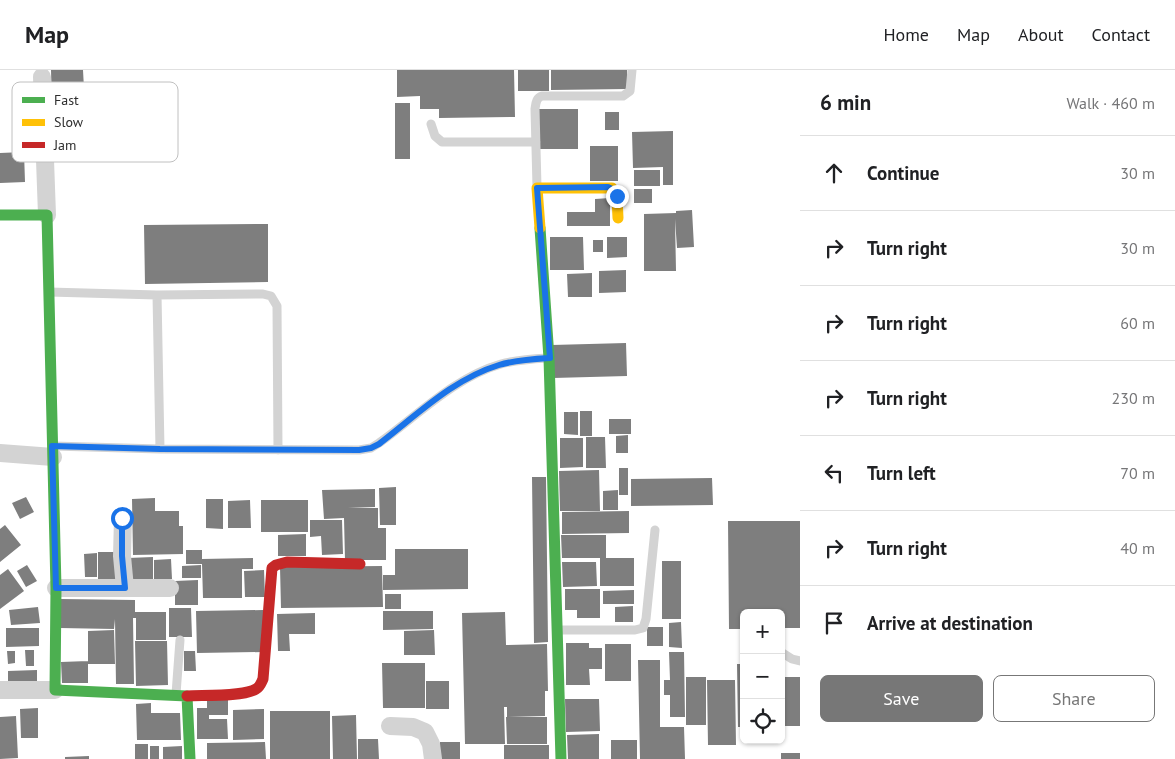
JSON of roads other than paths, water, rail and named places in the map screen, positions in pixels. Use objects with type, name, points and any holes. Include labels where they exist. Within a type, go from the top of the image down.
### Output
[{"type":"street","points":[[42,77],[42,82]]},
{"type":"street","points":[[45,162],[56,588],[55,690]]},
{"type":"street","points":[[561,759],[550,358],[537,188],[612,188],[617,196],[618,218]]},
{"type":"street","points":[[0,215],[47,215]]},
{"type":"street","points":[[0,453],[52,451]]},
{"type":"street","points":[[122,518],[122,556],[125,588]]},
{"type":"street","points":[[0,690],[55,690],[182,695],[249,692],[259,687],[264,678],[272,568],[287,562],[360,564]]},
{"type":"street","points":[[56,588],[170,588]]},
{"type":"street","points":[[182,695],[190,759]]},
{"type":"street","points":[[390,726],[413,727],[425,732],[431,744],[433,759]]},
{"type":"lane","points":[[537,188],[536,102],[540,96],[623,96],[630,91],[632,70]]},
{"type":"lane","points":[[431,124],[435,136],[442,142],[536,142]]},
{"type":"lane","points":[[49,292],[157,295],[268,294],[277,306],[278,450]]},
{"type":"lane","points":[[157,295],[160,449]]},
{"type":"lane","points":[[52,451],[160,449],[359,450],[371,448],[379,444],[448,391],[474,375],[500,364],[550,358]]},
{"type":"lane","points":[[557,630],[635,630],[643,628],[646,619],[655,530]]},
{"type":"lane","points":[[180,640],[182,695]]},
{"type":"lane","points":[[784,654],[800,661]]}]
